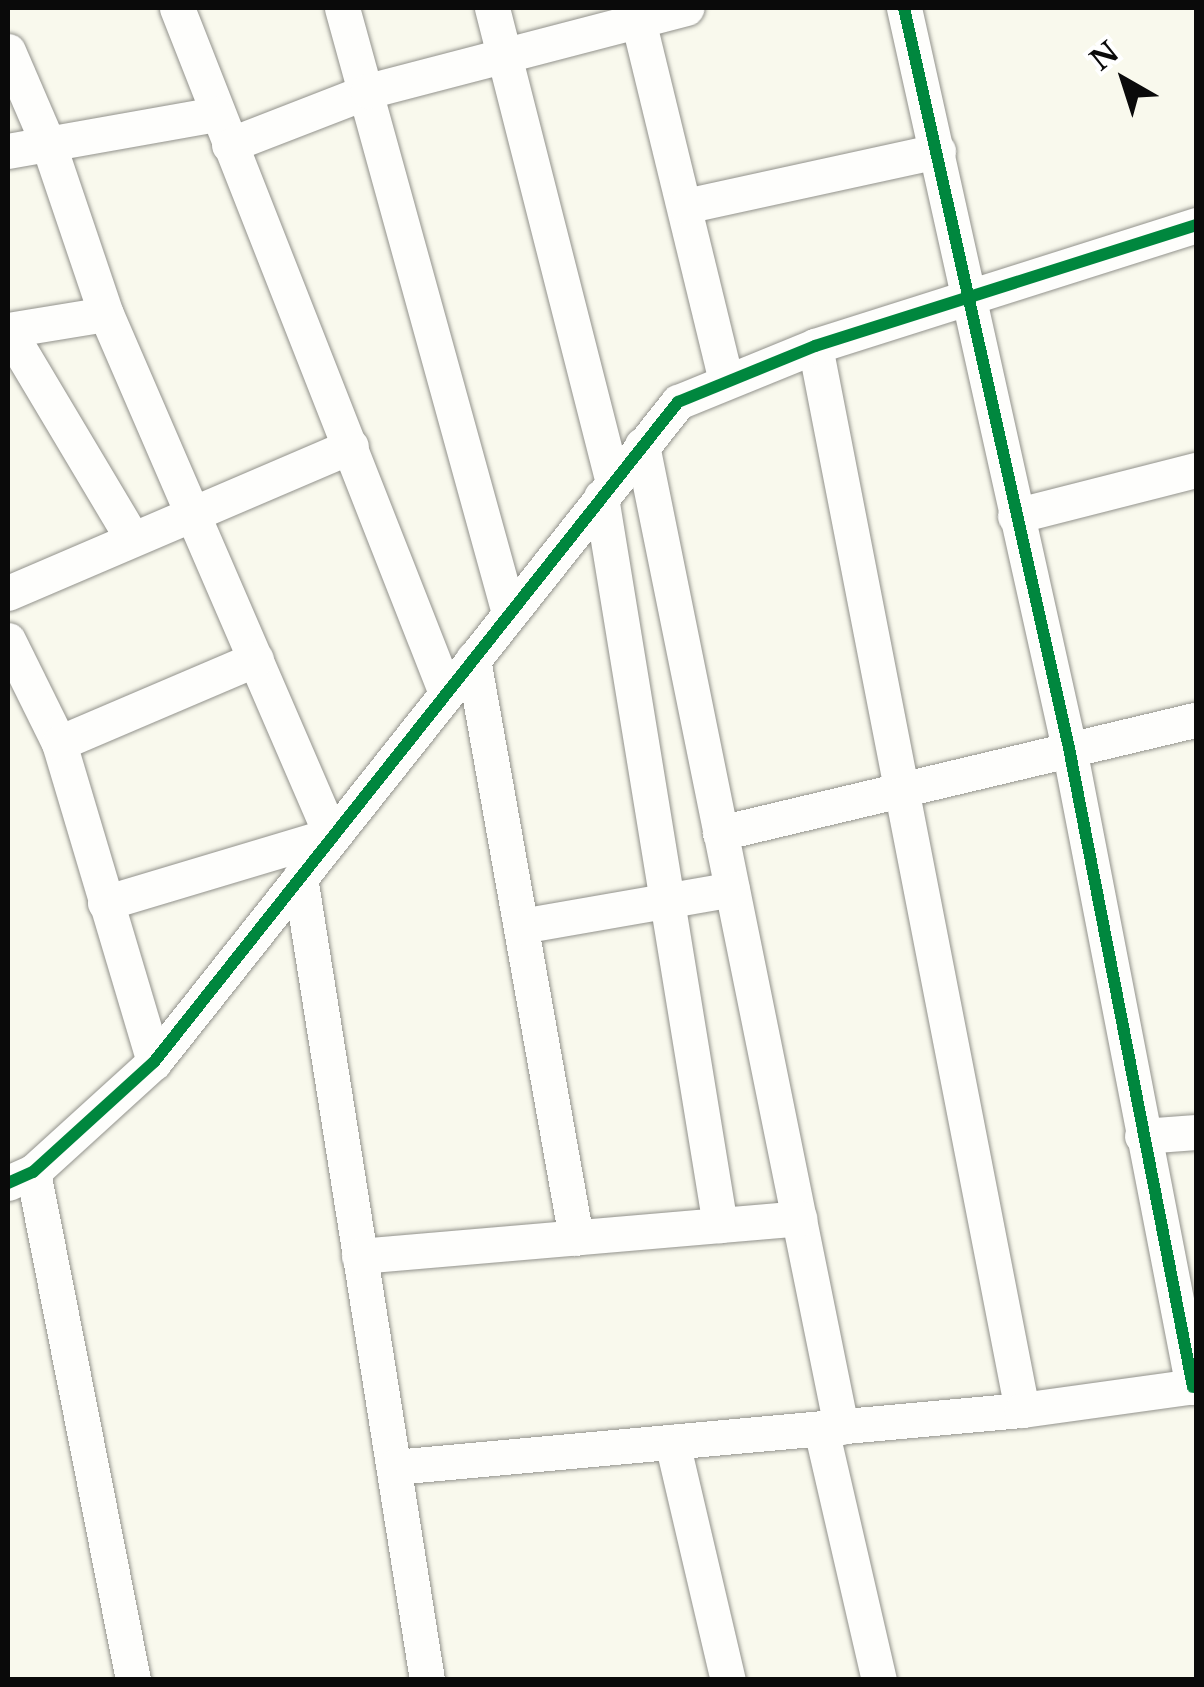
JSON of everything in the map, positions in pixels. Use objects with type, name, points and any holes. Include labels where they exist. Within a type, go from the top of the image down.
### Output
[{"type":"street","points":[[177,8],[446,692]]},
{"type":"street","points":[[342,8],[510,613]]},
{"type":"street","points":[[492,8],[508,54],[607,489],[720,1226]]},
{"type":"street","points":[[8,151],[222,130],[686,8]]},
{"type":"street","points":[[394,1467],[1022,1410],[1195,1386],[1142,1136],[1070,748],[965,298],[938,150],[904,8]]},
{"type":"street","points":[[638,20],[726,380]]},
{"type":"street","points":[[8,51],[49,146],[106,314],[331,835]]},
{"type":"street","points":[[685,206],[938,150]]},
{"type":"street","points":[[133,1680],[14,1178],[154,1062],[678,402],[815,346],[1196,225]]},
{"type":"street","points":[[106,314],[8,330],[132,538]]},
{"type":"street","points":[[815,346],[1022,1410]]},
{"type":"street","points":[[642,445],[799,1218],[831,1428],[879,1680]]},
{"type":"street","points":[[8,593],[352,446]]},
{"type":"street","points":[[1014,516],[1196,470]]},
{"type":"street","points":[[8,640],[59,744],[154,1062]]},
{"type":"street","points":[[473,659],[576,1238]]},
{"type":"street","points":[[59,744],[256,660]]},
{"type":"street","points":[[720,833],[905,794],[1070,748],[1196,720]]},
{"type":"street","points":[[105,903],[331,835]]},
{"type":"street","points":[[300,877],[427,1680]]},
{"type":"street","points":[[521,926],[732,889]]},
{"type":"street","points":[[1142,1136],[1196,1132]]},
{"type":"street","points":[[359,1256],[799,1218]]},
{"type":"street","points":[[672,1442],[728,1680]]},
{"type":"cycle path","points":[[904,8],[1069,748],[1193,1387]]},
{"type":"cycle path","points":[[8,1183],[33,1172],[154,1062],[678,402],[815,346],[1196,225]]}]
